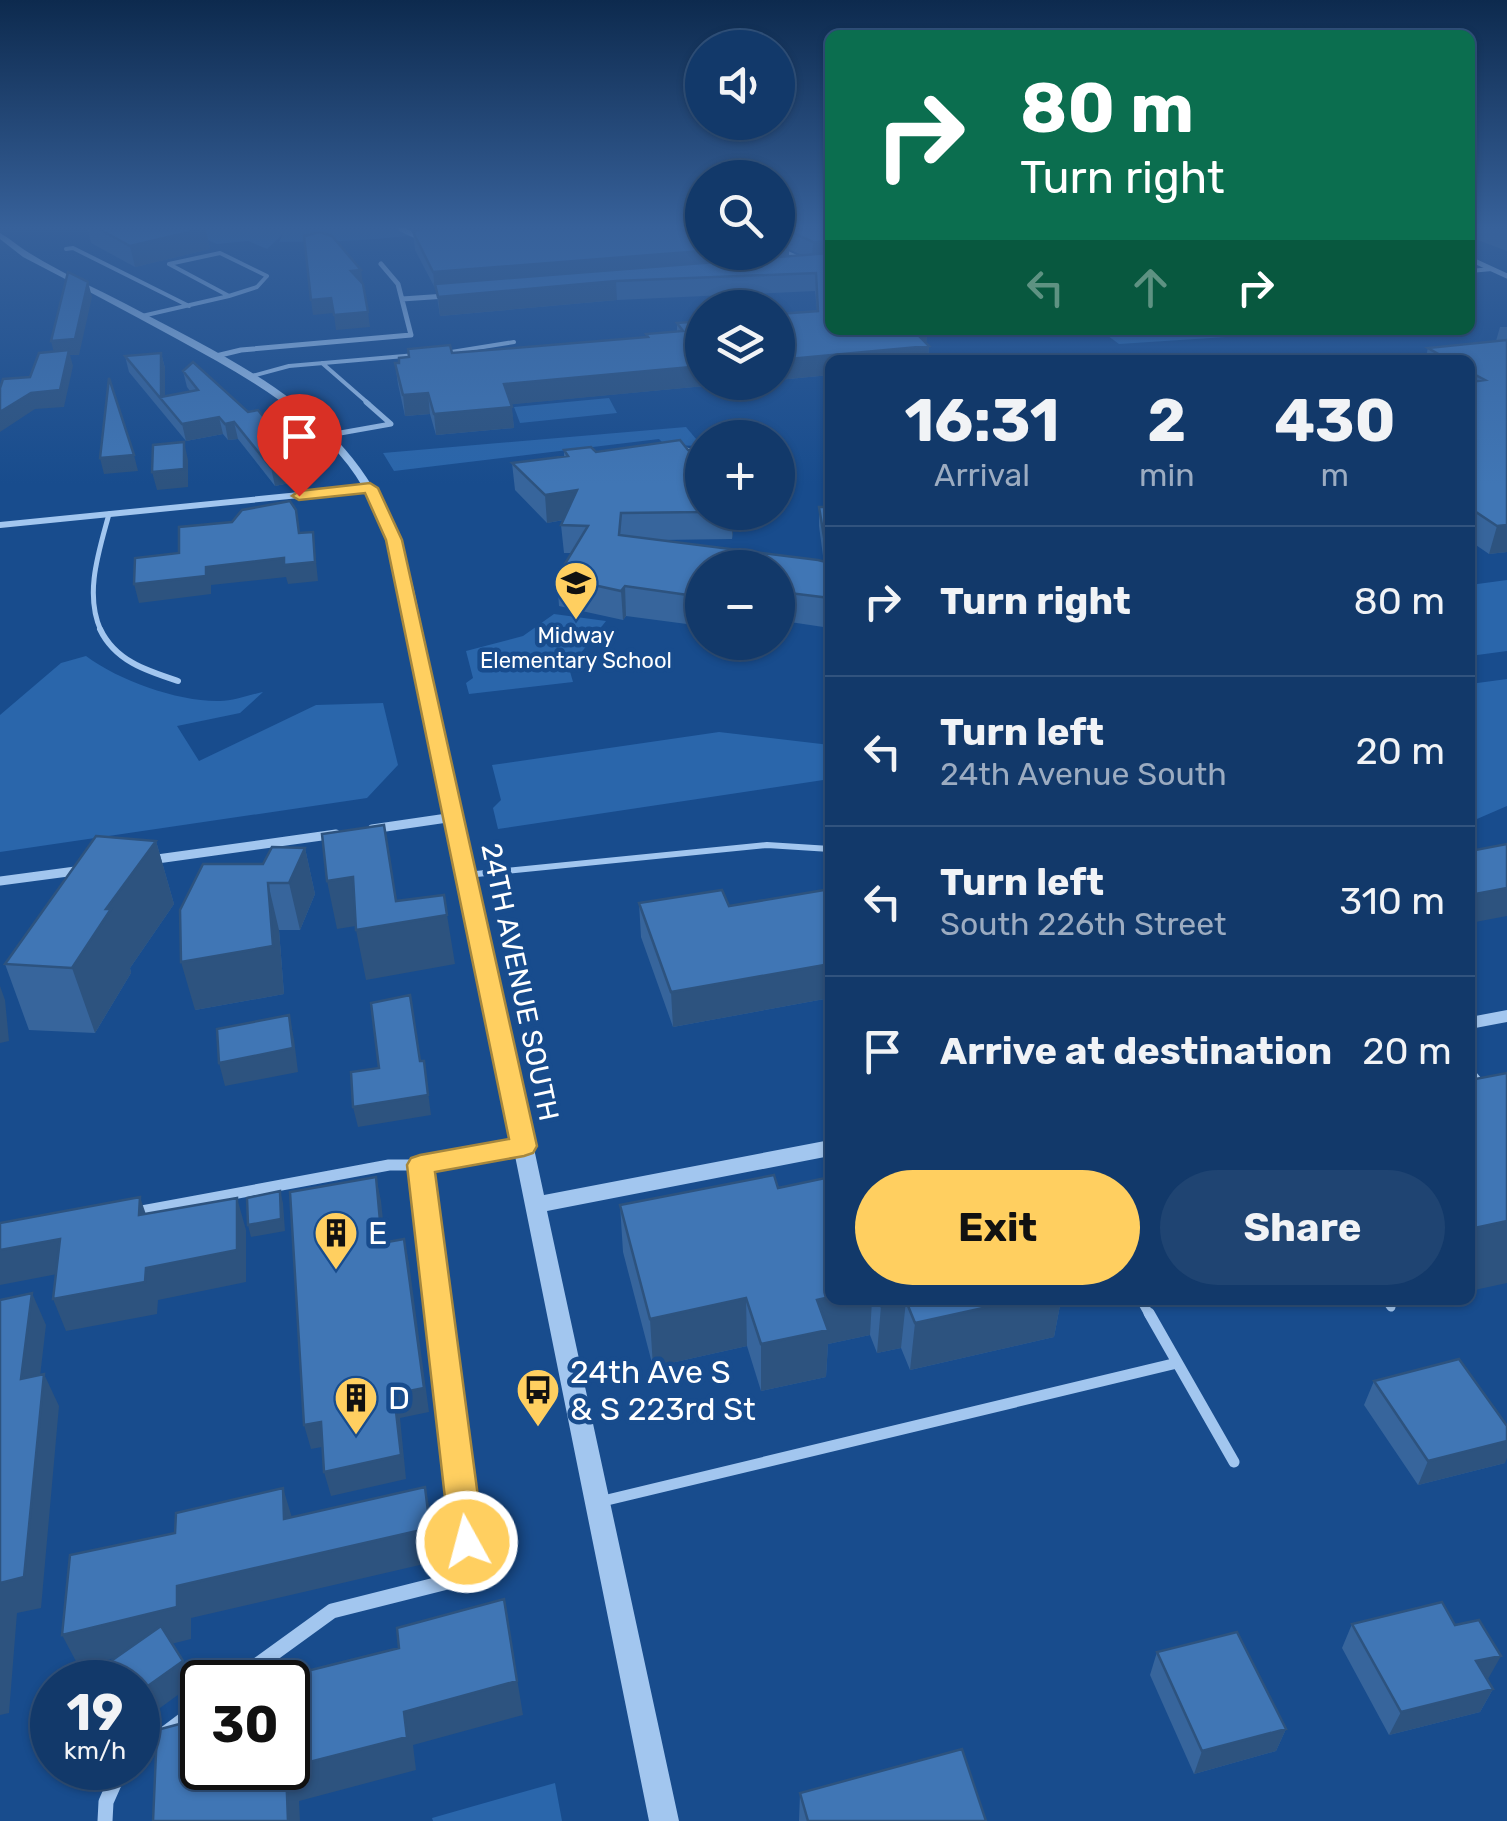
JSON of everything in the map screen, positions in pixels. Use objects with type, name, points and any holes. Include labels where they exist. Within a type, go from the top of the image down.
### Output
[{"type":"street","name":"24TH AVENUE SOUTH","points":[[138,314],[252,376],[295,404],[329,435],[370,488],[400,560],[664,1821]]},
{"type":"street","points":[[216,356],[241,350],[411,335],[406,314]]},
{"type":"street","points":[[0,525],[370,488]]},
{"type":"street","points":[[142,861],[454,817]]},
{"type":"street","points":[[0,882],[104,867]]},
{"type":"street","points":[[1475,1022],[1507,1016]]},
{"type":"street","points":[[114,1216],[389,1165],[420,1165],[524,1146]]},
{"type":"street","points":[[536,1205],[825,1149]]},
{"type":"street","points":[[264,1660],[332,1610],[472,1576],[420,1165]]},
{"type":"street","points":[[105,1821],[111,1790]]},
{"type":"lane","points":[[142,316],[151,314]]},
{"type":"lane","points":[[252,376],[322,363],[484,350],[514,342]]},
{"type":"lane","points":[[322,363],[391,424],[329,435]]},
{"type":"lane","points":[[664,450],[685,449]]},
{"type":"lane","points":[[109,514],[93,572],[95,614],[100,630],[121,661],[178,681]]},
{"type":"lane","points":[[466,874],[767,845],[825,849]]},
{"type":"lane","points":[[1475,1078],[1490,1096],[1480,1098]]},
{"type":"lane","points":[[1145,1305],[1234,1462]]},
{"type":"lane","points":[[598,1503],[1177,1362]]},
{"type":"shaded area","points":[[1107,335],[1255,335],[1119,344]]},
{"type":"shaded area","points":[[609,398],[617,413],[520,423],[514,407]]},
{"type":"shaded area","points":[[685,427],[685,446],[665,445],[659,439],[394,471],[383,453]]},
{"type":"shaded area","points":[[1507,580],[1507,651],[1475,655],[1475,584]]},
{"type":"shaded area","points":[[554,614],[606,621],[569,668],[573,682],[469,694],[466,683],[473,678],[466,651],[523,636]]},
{"type":"shaded area","points":[[86,656],[131,681],[184,697],[222,701],[263,692],[240,713],[177,726],[199,761],[316,705],[383,703],[398,765],[367,798],[0,852],[0,715],[61,663]]},
{"type":"shaded area","points":[[1507,679],[1507,806],[1475,820],[1475,683]]},
{"type":"shaded area","points":[[719,732],[825,744],[825,780],[498,829],[493,808],[501,800],[492,765]]},
{"type":"shaded area","points":[[555,1783],[562,1821],[432,1818]]},
{"type":"building","points":[[58,314],[81,314],[75,339],[51,341]]},
{"type":"building","points":[[795,314],[825,314],[825,335],[927,335],[919,336],[929,346],[825,355],[795,358]]},
{"type":"building","points":[[685,322],[685,368],[504,384],[512,407],[434,414],[428,393],[403,395],[395,363],[399,363],[399,358],[409,357],[408,349],[450,345],[452,353],[648,337],[646,334],[683,331],[677,323]]},
{"type":"building","points":[[1507,340],[1507,525],[1497,526],[1475,511],[1475,381],[1485,380],[1475,375],[1475,355],[1440,355],[1428,348]]},
{"type":"building","points":[[69,350],[60,390],[31,393],[0,412],[3,379],[30,377],[39,353]]},
{"type":"building","points":[[161,353],[161,397],[198,390],[183,371],[193,362],[248,412],[258,410],[301,463],[271,468],[234,422],[225,424],[219,417],[182,424],[125,356]]},
{"type":"building","points":[[109,378],[134,455],[100,458]]},
{"type":"building","points":[[680,440],[685,446],[685,512],[621,513],[619,535],[738,550],[685,550],[685,595],[625,586],[621,591],[557,577],[588,526],[561,525],[577,490],[545,495],[512,463],[568,456],[564,450],[591,447],[596,452]]},
{"type":"building","points":[[184,442],[184,469],[152,472],[153,445]]},
{"type":"building","points":[[290,501],[296,510],[299,533],[313,532],[315,562],[284,565],[284,558],[206,567],[206,576],[134,584],[135,558],[179,553],[179,527],[232,522],[242,510]]},
{"type":"building","points":[[819,507],[825,507],[824,537]]},
{"type":"building","points":[[795,557],[825,562],[825,597],[795,594]]},
{"type":"building","points":[[384,825],[396,901],[444,895],[447,915],[356,930],[353,877],[327,881],[322,834]]},
{"type":"building","points":[[96,836],[156,841],[106,909],[111,909],[72,968],[5,964]]},
{"type":"building","points":[[1507,844],[1507,888],[1475,894],[1475,850]]},
{"type":"building","points":[[272,847],[305,848],[289,883],[268,883],[273,946],[181,962],[180,910],[203,864],[263,864]]},
{"type":"building","points":[[722,890],[729,906],[825,890],[825,965],[671,992],[639,903]]},
{"type":"building","points":[[410,995],[428,1095],[353,1107],[351,1072],[379,1068],[371,1003]]},
{"type":"building","points":[[289,1015],[293,1048],[219,1063],[217,1029]]},
{"type":"building","points":[[1507,1073],[1507,1221],[1475,1228],[1475,1079]]},
{"type":"building","points":[[774,1175],[778,1188],[825,1178],[825,1298],[817,1300],[828,1330],[761,1344],[746,1298],[650,1319],[620,1205]]},
{"type":"building","points":[[376,1177],[382,1243],[404,1239],[424,1388],[394,1394],[401,1455],[324,1472],[321,1422],[304,1425],[290,1192]]},
{"type":"building","points":[[280,1191],[281,1219],[248,1225],[247,1198]]},
{"type":"building","points":[[140,1197],[139,1215],[237,1198],[237,1250],[146,1268],[145,1282],[53,1299],[60,1239],[0,1250],[0,1223]]},
{"type":"building","points":[[32,1293],[21,1379],[44,1374],[24,1577],[0,1583],[0,1300]]},
{"type":"building","points":[[908,1305],[996,1305],[915,1323]]},
{"type":"building","points":[[1459,1359],[1507,1426],[1507,1441],[1428,1461],[1374,1381]]},
{"type":"building","points":[[425,1487],[430,1528],[177,1586],[177,1607],[62,1635],[70,1555],[175,1533],[176,1513],[283,1488],[284,1519]]},
{"type":"building","points":[[504,1599],[517,1681],[404,1712],[407,1737],[310,1761],[310,1670],[399,1648],[397,1628]]},
{"type":"building","points":[[1442,1602],[1455,1625],[1479,1620],[1501,1656],[1476,1661],[1493,1689],[1401,1712],[1352,1624]]},
{"type":"building","points":[[161,1626],[182,1660],[160,1677],[160,1660],[112,1660]]},
{"type":"building","points":[[1237,1632],[1286,1729],[1202,1751],[1157,1652]]},
{"type":"building","points":[[180,1724],[180,1790],[287,1790],[288,1821],[153,1821],[154,1790],[160,1790],[160,1729]]},
{"type":"building","points":[[962,1749],[986,1821],[808,1821],[800,1793]]},
{"type":"place","name":"Midway Elementary School","points":[[576,621]]},
{"type":"place","name":"E","points":[[336,1271]]},
{"type":"place","name":"24th Ave S & S 223rd St","points":[[538,1428]]},
{"type":"place","name":"D","points":[[356,1436]]},
{"type":"route","points":[[299,496],[370,488],[394,540],[524,1146],[420,1165],[467,1542]]}]
